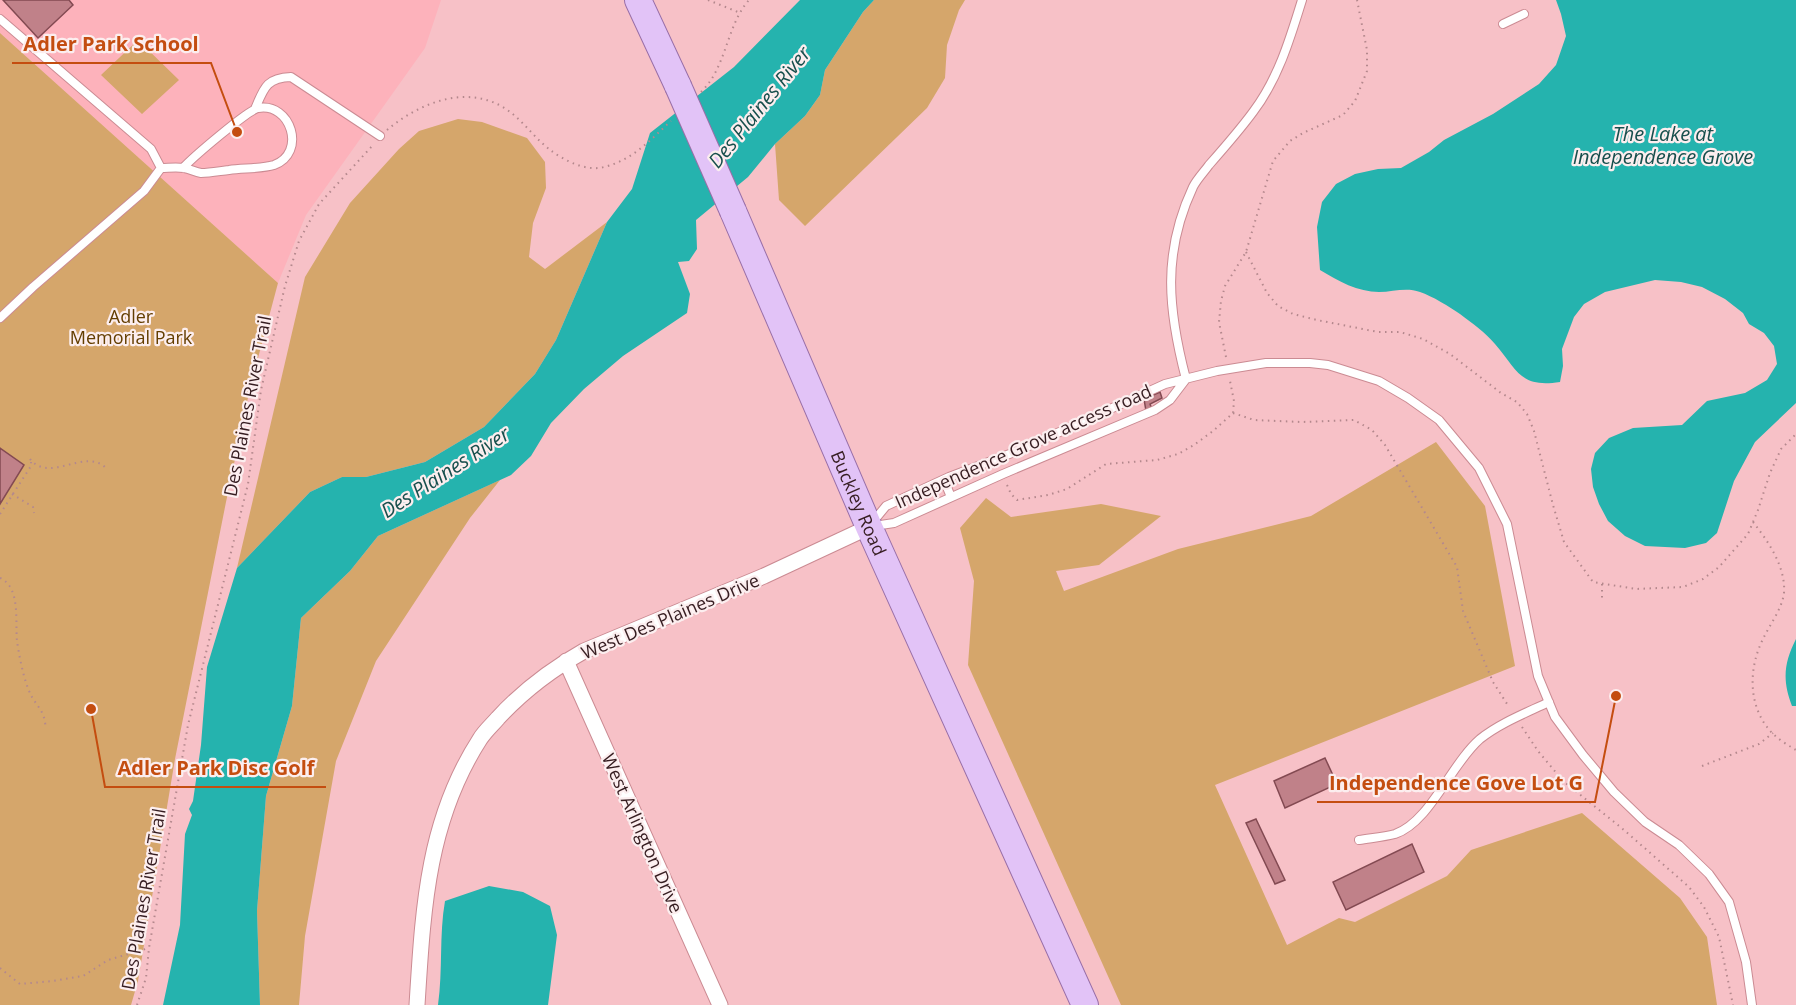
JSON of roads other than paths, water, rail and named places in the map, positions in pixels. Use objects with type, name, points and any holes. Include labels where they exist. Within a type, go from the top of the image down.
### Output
[{"type":"main road","name":"Buckley Road","points":[[638,0],[733,211],[869,527],[1084,1005]]},
{"type":"street","name":"West Des Plaines Drive","points":[[417,1005],[426,890],[433,850],[444,812],[481,737],[518,697],[584,651],[764,576],[869,527]]},
{"type":"street","name":"West Arlington Drive","points":[[566,662],[720,1005]]},
{"type":"lane","points":[[1186,379],[1178,348],[1170,296],[1171,265],[1178,226],[1194,185],[1254,111],[1270,85],[1284,57],[1302,0]]},
{"type":"lane","points":[[1503,24],[1524,14]]},
{"type":"lane","points":[[0,19],[151,149],[161,168]]},
{"type":"lane","points":[[183,168],[255,109],[266,86],[277,77],[291,77],[380,136]]},
{"type":"lane","points":[[161,168],[183,168],[201,173],[273,165],[284,160],[293,140],[286,120],[278,112],[267,108],[255,109]]},
{"type":"lane","points":[[0,318],[144,191],[161,168]]},
{"type":"lane","name":"Independence Grove access road","points":[[869,527],[886,506],[1020,450],[1165,384],[1228,369],[1266,363],[1328,365],[1379,381],[1408,398],[1438,420],[1479,468],[1507,524],[1538,676],[1555,717],[1614,792],[1645,822],[1678,845],[1708,874],[1729,902],[1746,962],[1752,1005]]},
{"type":"lane","name":"Independence Grove access road","points":[[869,527],[894,523],[1155,410],[1170,400],[1186,379]]},
{"type":"lane","points":[[944,480],[951,497]]},
{"type":"lane","points":[[1359,840],[1396,833],[1414,823],[1432,802],[1461,759],[1480,739],[1549,702]]},
{"type":"water","name":"Des Plaines River","points":[[800,0],[874,0],[863,12],[825,70],[820,95],[805,116],[775,144],[748,177],[696,220],[697,249],[689,261],[678,262],[690,294],[687,313],[623,356],[584,389],[551,423],[531,456],[511,475],[378,536],[350,571],[301,618],[292,706],[266,796],[257,911],[260,1005],[163,1005],[180,925],[185,834],[192,815],[189,809],[193,801],[201,745],[207,667],[237,568],[310,492],[342,477],[366,477],[425,462],[484,427],[535,374],[556,340],[607,222],[632,189],[650,133],[734,67]]},
{"type":"water","name":"The Lake at Independence Grove","points":[[1556,0],[1796,0],[1796,403],[1755,442],[1734,481],[1717,533],[1706,543],[1685,548],[1645,546],[1625,536],[1608,521],[1599,504],[1593,487],[1591,469],[1595,453],[1609,438],[1633,428],[1682,425],[1707,401],[1745,393],[1767,380],[1777,364],[1774,346],[1764,333],[1749,324],[1743,313],[1725,299],[1702,287],[1681,282],[1655,280],[1605,292],[1584,304],[1574,317],[1562,349],[1563,366],[1560,382],[1547,383],[1528,380],[1521,375],[1483,332],[1456,311],[1430,296],[1410,290],[1371,292],[1341,282],[1320,270],[1317,227],[1322,202],[1336,184],[1355,174],[1378,169],[1401,168],[1539,84],[1556,65],[1566,36]]},
{"type":"water","points":[[1796,639],[1796,706],[1792,706],[1786,672]]},
{"type":"water","points":[[489,886],[523,892],[550,906],[557,935],[548,1005],[438,1005],[445,901]]},
{"type":"place","name":"Adler Park School","points":[[237,132]]},
{"type":"place","name":"Independence Gove Lot G","points":[[1616,696]]},
{"type":"place","name":"Adler Park Disc Golf","points":[[91,709]]},
{"type":"park label","name":"Adler Memorial Park","points":[[131,326]]}]
